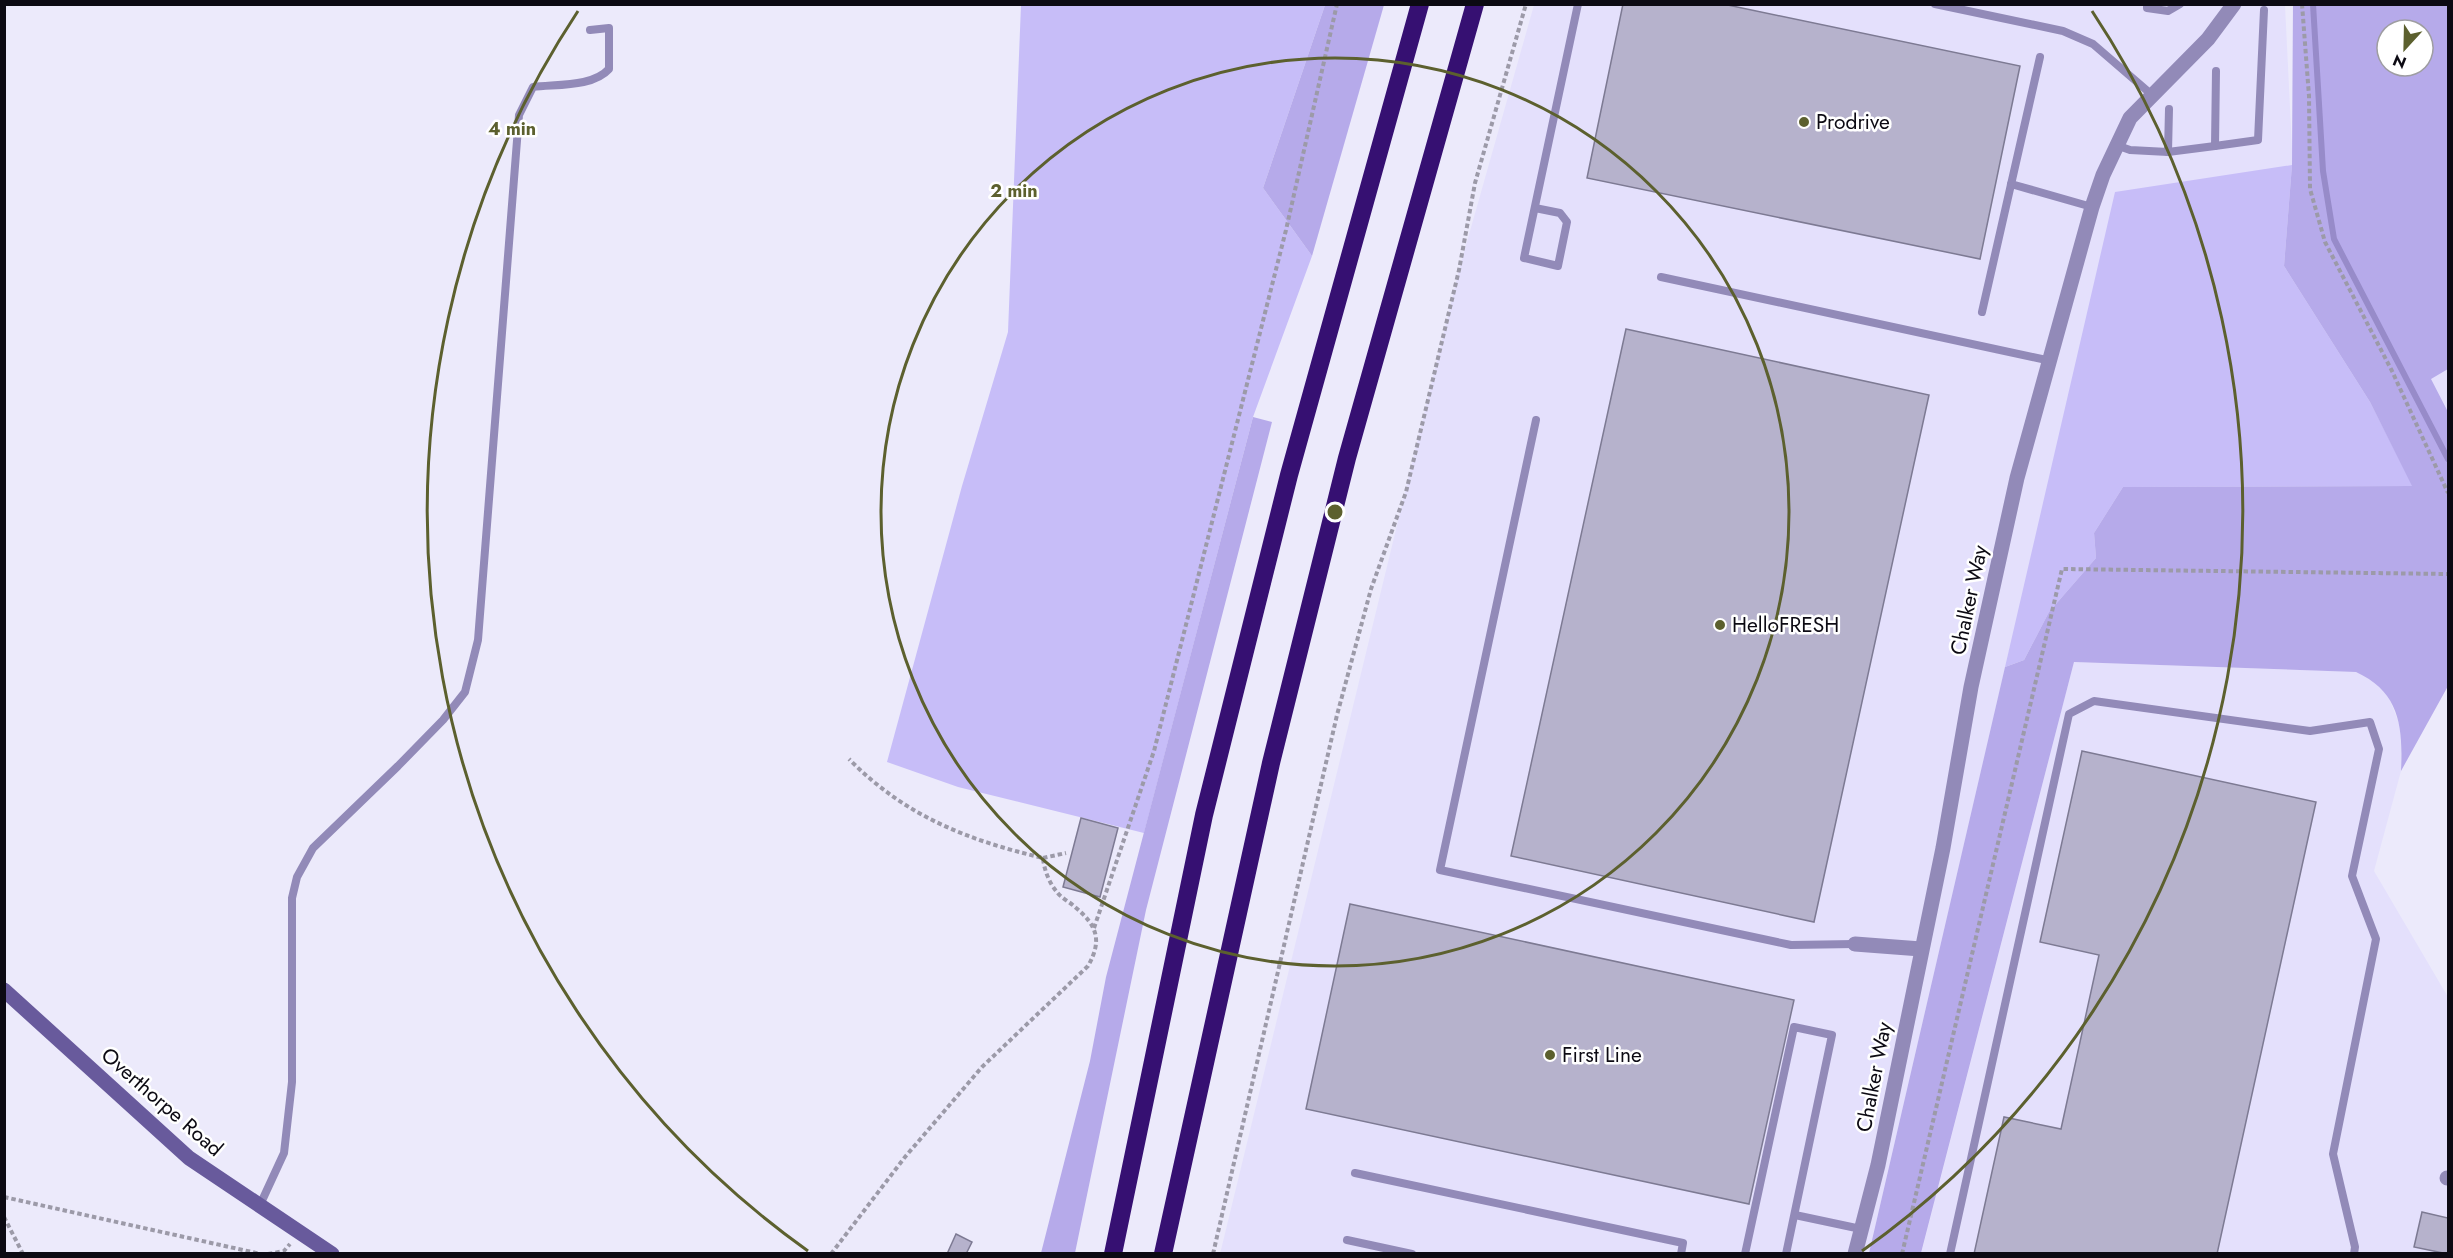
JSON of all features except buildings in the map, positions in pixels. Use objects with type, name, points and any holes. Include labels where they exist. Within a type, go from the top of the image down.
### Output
[{"type":"highway","points":[[1113,1254],[1207,803],[1289,475],[1420,4]]},
{"type":"highway","points":[[1163,1254],[1271,763],[1347,458],[1475,4]]},
{"type":"street","name":"Chalker Way","points":[[1855,1254],[1878,1165],[1943,848],[1971,687],[2014,489],[2051,362],[2092,207],[2116,145],[2130,118],[2151,93],[2208,39],[2234,4]]},
{"type":"street","points":[[1855,944],[1921,949]]},
{"type":"street","name":"Overthorpe Road","points":[[4,990],[189,1158],[332,1254]]},
{"type":"lane","points":[[1535,208],[1560,213],[1567,222],[1558,266],[1524,258],[1578,4]]},
{"type":"lane","points":[[1935,4],[2063,31],[2093,44],[2151,93]]},
{"type":"lane","points":[[2147,4],[2147,8],[2168,12],[2180,4]]},
{"type":"lane","points":[[2116,145],[2130,150],[2168,152],[2258,140],[2264,10]]},
{"type":"lane","points":[[260,1205],[284,1153],[286,1141],[292,1071],[292,898],[297,877],[313,848],[443,720],[465,692],[478,640],[519,115],[533,87],[591,80],[602,77],[609,69],[609,28],[590,30]]},
{"type":"lane","points":[[1982,312],[2040,57]]},
{"type":"lane","points":[[2215,146],[2216,71]]},
{"type":"lane","points":[[2168,152],[2169,109]]},
{"type":"lane","points":[[2011,184],[2092,207]]},
{"type":"lane","points":[[1661,277],[2051,362]]},
{"type":"lane","points":[[1536,420],[1440,870],[1791,945],[1855,944]]},
{"type":"lane","points":[[1950,1254],[2069,714],[2094,700],[2310,731],[2370,722],[2379,748],[2352,876],[2376,939],[2333,1155],[2355,1247],[2354,1254]]},
{"type":"lane","points":[[1745,1254],[1794,1028],[1832,1035],[1786,1254]]},
{"type":"lane","points":[[1355,1173],[1683,1243],[1681,1254]]},
{"type":"lane","points":[[1795,1215],[1861,1229]]},
{"type":"lane","points":[[1347,1240],[1412,1254]]},
{"type":"path","points":[[1094,928],[1154,751],[1286,230],[1337,4]]},
{"type":"path","points":[[1213,1254],[1337,715],[1371,590],[1406,492],[1459,270],[1475,183],[1526,4]]},
{"type":"path","points":[[2302,4],[2309,96],[2310,189],[2325,242],[2392,372],[2448,493]]},
{"type":"path","points":[[1902,1254],[2062,569],[2448,574]]},
{"type":"path","points":[[849,759],[863,773],[919,814],[956,833],[1043,858],[1066,853]]},
{"type":"path","points":[[831,1254],[905,1157],[982,1067],[1088,966],[1098,948],[1094,928],[1077,908],[1057,892],[1044,869],[1043,858]]},
{"type":"path","points":[[4,1197],[261,1254]]},
{"type":"path","points":[[4,1217],[23,1254]]},
{"type":"path","points":[[268,1254],[284,1251],[299,1232]]},
{"type":"shaded area","points":[[1021,5],[1325,5],[1263,188],[1312,256],[1253,417],[1144,833],[958,787],[887,762],[962,486],[1008,332]]},
{"type":"shaded area","points":[[1325,5],[1384,5],[1312,256],[1263,188]]},
{"type":"shaded area","points":[[1534,5],[2285,5],[2292,149],[2293,5],[2448,5],[2448,638],[2010,646],[1869,1253],[1220,1254],[1459,270]]},
{"type":"shaded area","points":[[2293,5],[2448,5],[2448,369],[2431,379],[2448,412],[2448,686],[2401,771],[2401,740],[2396,712],[2382,690],[2371,680],[2356,672],[2074,662],[1921,1253],[1869,1253],[2005,667],[2024,660],[2049,612],[2096,558],[2094,533],[2123,487],[2412,486],[2370,402],[2284,266],[2292,165]]},
{"type":"shaded area","points":[[2292,165],[2284,266],[2370,402],[2413,486],[2123,487],[2094,533],[2096,558],[2049,612],[2024,660],[2005,667],[2115,192]]},
{"type":"shaded area","points":[[1253,417],[1272,422],[1146,910],[1075,1253],[1041,1253],[1090,1061],[1106,977]]},
{"type":"shaded area","points":[[2074,662],[2356,672],[2375,680],[2388,695],[2402,731],[2401,771],[2374,871],[2448,997],[2448,1253],[1921,1254]]},
{"type":"waterway","points":[[2313,4],[2323,171],[2334,239],[2448,459]]},
{"type":"place","name":"Prodrive","points":[[1804,122]]},
{"type":"place","name":"HelloFRESH","points":[[1720,625]]},
{"type":"place","name":"First Line","points":[[1550,1055]]}]
